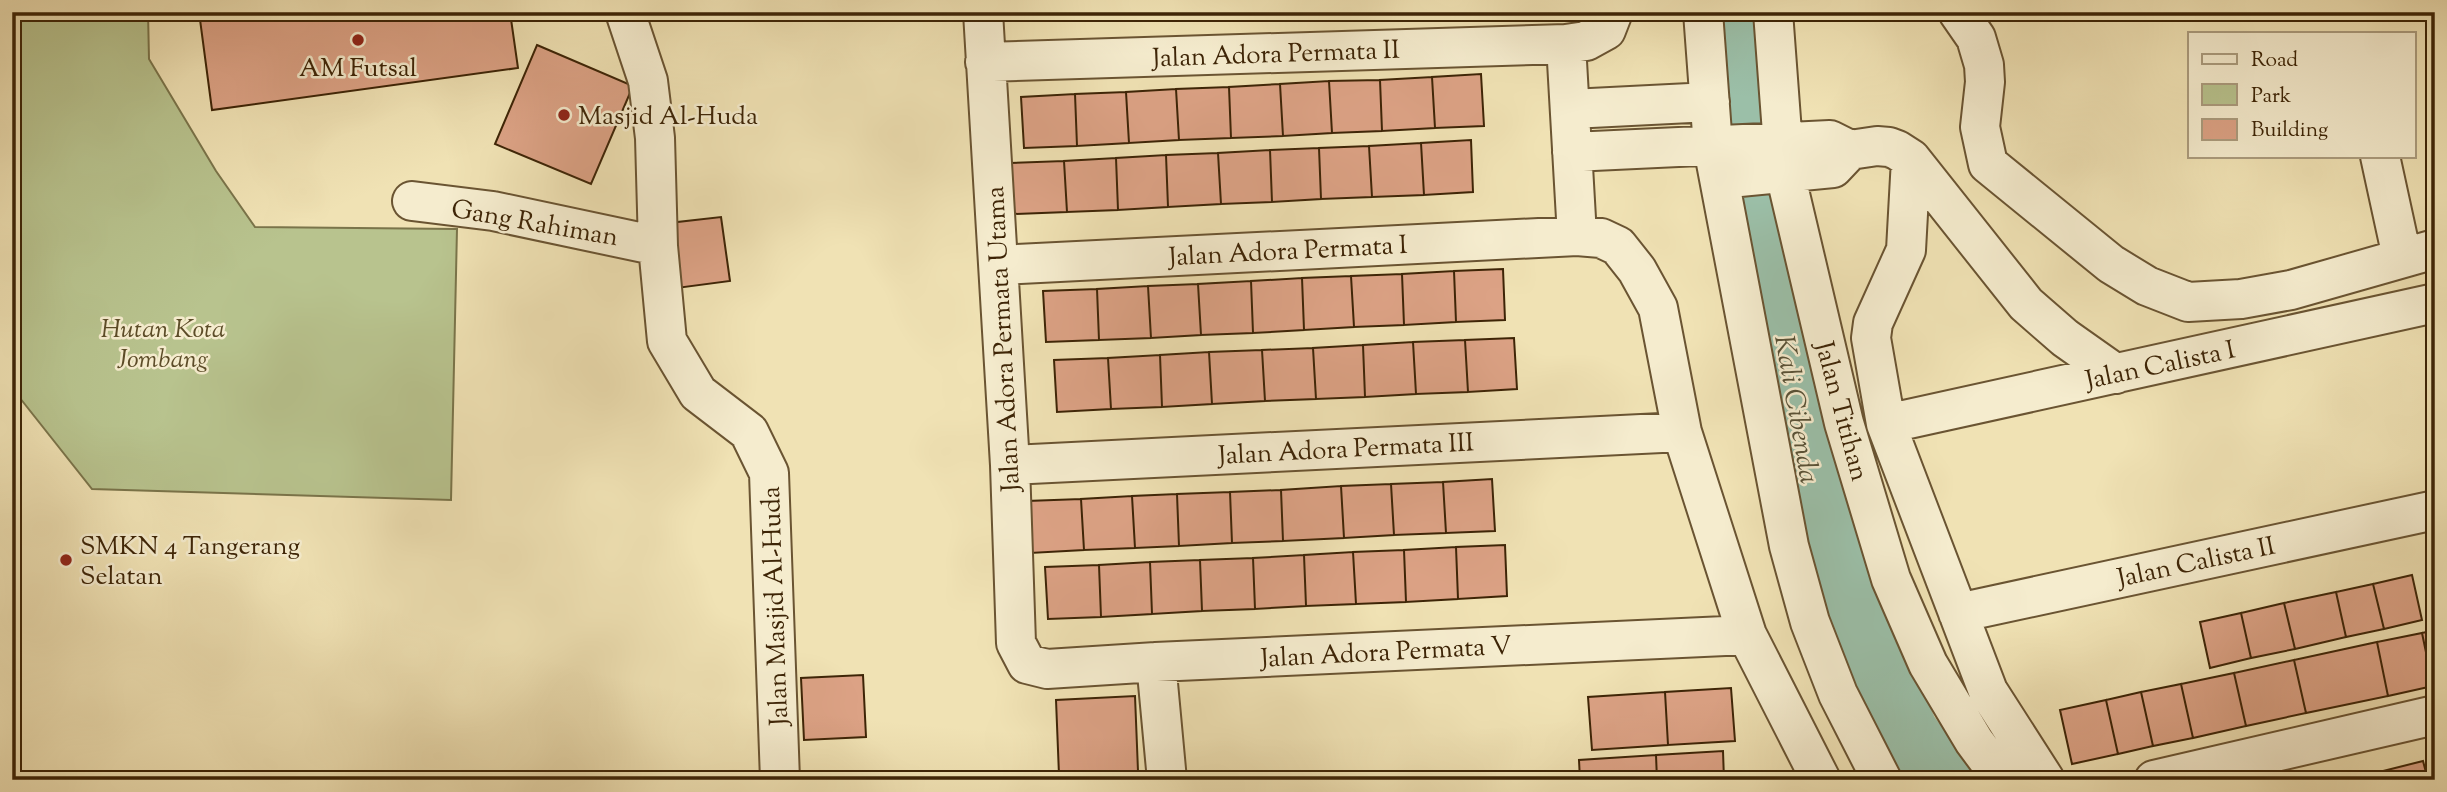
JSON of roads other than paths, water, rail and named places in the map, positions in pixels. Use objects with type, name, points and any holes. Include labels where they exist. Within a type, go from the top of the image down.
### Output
[{"type":"street","name":"Jalan Masjid Al-Huda","points":[[625,12],[648,81],[655,138],[658,246],[667,341],[698,393],[749,432],[769,473],[780,780]]},
{"type":"street","name":"Jalan Adora Permata Utama","points":[[983,12],[1010,465],[1016,643],[1027,664]]},
{"type":"street","name":"Jalan Adora Permata II","points":[[985,62],[1566,44],[1586,41],[1606,30],[1613,12]]},
{"type":"street","points":[[1703,12],[1710,102],[1789,546],[1807,610],[1838,694],[1882,780]]},
{"type":"street","name":"Jalan Titihan","points":[[1773,12],[1779,159],[1844,423],[1891,579],[1928,664],[1974,741],[2003,780]]},
{"type":"street","points":[[1958,12],[1976,38],[1984,65],[1980,127],[1988,164],[2111,264],[2147,286],[2188,302],[2241,299],[2291,290],[2418,253],[2381,158]]},
{"type":"street","points":[[1566,44],[1577,236],[1601,239],[1618,246],[1637,270],[1658,309],[1682,432],[1747,635],[1821,780]]},
{"type":"street","points":[[1571,109],[1710,102]]},
{"type":"street","points":[[1572,152],[1721,163],[1779,159],[1830,140],[1850,149],[1877,146],[1897,149],[1911,159],[2026,304],[2065,338],[2116,374]]},
{"type":"street","points":[[1911,159],[1906,250],[1873,323],[1871,338],[1886,424],[1988,691],[2045,780]]},
{"type":"street","name":"Gang Rahiman","points":[[412,201],[493,211],[658,246]]},
{"type":"street","name":"Jalan Adora Permata I","points":[[999,265],[1577,236]]},
{"type":"street","name":"Jalan Calista I","points":[[1886,424],[2435,303]]},
{"type":"street","name":"Jalan Adora Permata III","points":[[1010,465],[1682,432]]},
{"type":"street","name":"Jalan Calista II","points":[[1958,613],[2435,510]]},
{"type":"street","name":"Jalan Adora Permata V","points":[[1027,664],[1047,669],[1747,635]]},
{"type":"street","points":[[1156,662],[1167,780]]},
{"type":"street","points":[[2154,780],[2435,715]]},
{"type":"waterway","name":"Kali Cibenda","points":[[1734,12],[1744,107],[1823,549],[1903,735],[1937,780]]},
{"type":"place","name":"AM Futsal","points":[[358,40]]},
{"type":"place","name":"Masjid Al-Huda","points":[[564,115]]},
{"type":"place","name":"SMKN 4 Tangerang Selatan","points":[[66,560]]},
{"type":"park label","name":"Hutan Kota Jombang","points":[[163,343]]}]
